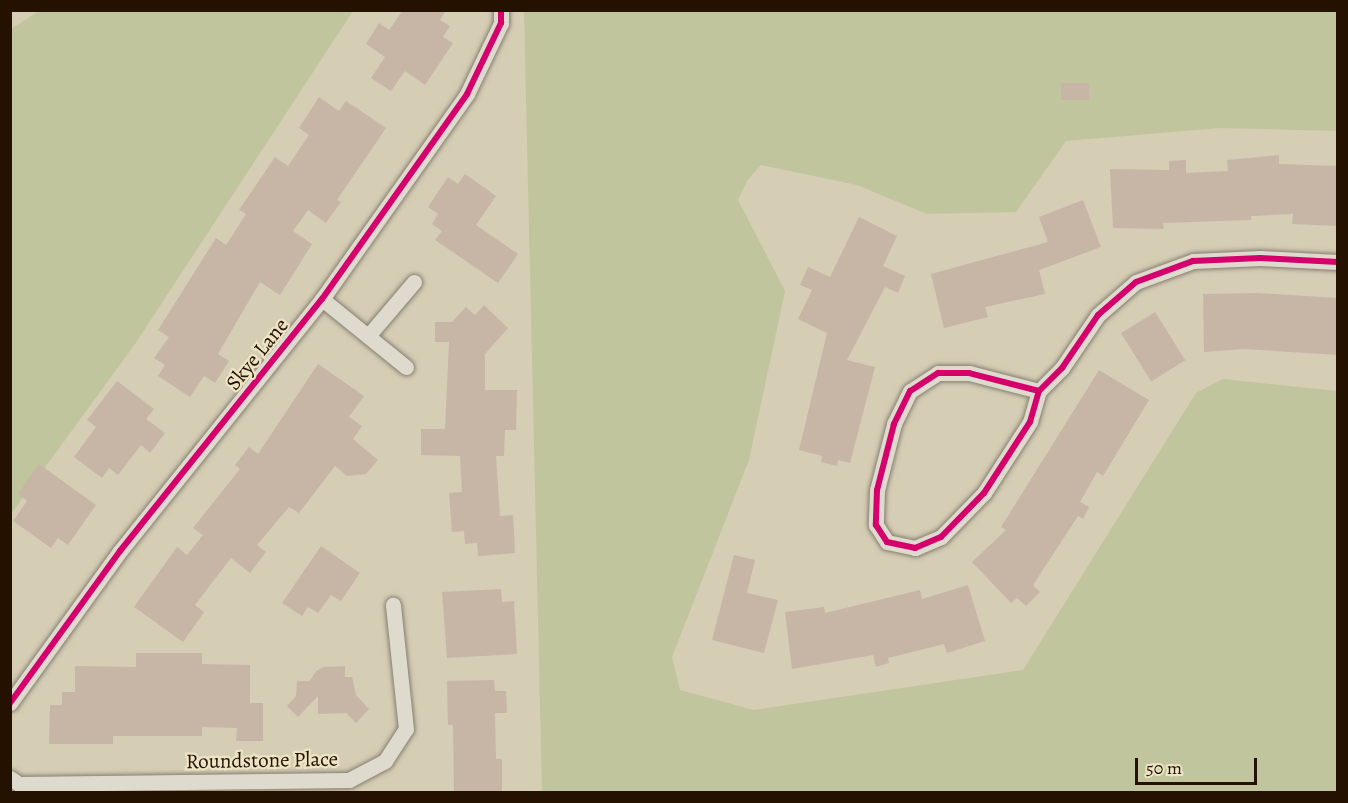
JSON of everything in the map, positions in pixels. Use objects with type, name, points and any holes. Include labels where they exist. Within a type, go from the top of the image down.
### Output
[{"type":"street","name":"Skye Lane","points":[[10,703],[120,551],[322,299],[467,94],[501,23],[501,10]]},
{"type":"street","points":[[1039,391],[969,373],[938,373],[910,391],[894,424],[877,490],[876,525],[887,542],[915,548],[941,537],[984,493],[1030,422],[1039,391],[1062,368],[1098,315],[1136,282],[1193,261],[1260,258],[1338,262]]},
{"type":"street","points":[[368,336],[414,282]]},
{"type":"street","points":[[322,299],[406,367]]},
{"type":"street","name":"Roundstone Place","points":[[10,778],[19,784],[349,780],[386,761],[406,729],[393,605]]},
{"type":"green space","points":[[39,11],[353,11],[135,344],[11,514],[11,29]]},
{"type":"green space","points":[[524,11],[1337,11],[1337,131],[1220,128],[1066,141],[1016,212],[927,214],[857,185],[761,165],[747,181],[738,200],[785,291],[749,460],[672,657],[680,690],[754,710],[1023,670],[1196,393],[1223,379],[1337,391],[1337,792],[542,792]]},
{"type":"building","points":[[403,10],[446,10],[440,20],[450,26],[443,37],[453,43],[425,85],[405,71],[391,91],[371,78],[385,57],[366,44],[379,23],[389,30]]},
{"type":"building","points":[[1061,83],[1089,83],[1089,100],[1061,100]]},
{"type":"building","points":[[319,97],[339,111],[346,101],[386,128],[337,200],[341,202],[326,223],[308,210],[293,231],[312,244],[294,273],[280,295],[260,282],[218,354],[229,361],[215,383],[204,376],[190,397],[158,376],[165,365],[154,358],[169,337],[158,330],[216,238],[226,245],[246,214],[239,210],[275,157],[288,166],[309,135],[299,128]]},
{"type":"building","points":[[1279,155],[1279,164],[1338,166],[1338,226],[1292,224],[1293,214],[1251,216],[1251,220],[1163,223],[1164,229],[1113,228],[1110,169],[1169,170],[1169,161],[1186,160],[1186,173],[1228,171],[1227,160]]},
{"type":"building","points":[[465,174],[496,196],[476,225],[518,254],[498,283],[435,240],[442,231],[432,224],[438,214],[428,207],[448,177],[458,184]]},
{"type":"building","points":[[1083,200],[1101,247],[1039,270],[1045,294],[985,307],[988,317],[944,328],[931,274],[1048,242],[1039,217]]},
{"type":"building","points":[[859,217],[897,236],[883,266],[905,276],[898,293],[885,287],[847,360],[875,367],[850,463],[838,460],[837,466],[821,462],[822,456],[799,450],[827,333],[798,319],[812,290],[800,285],[808,267],[830,277]]},
{"type":"building","points":[[1258,293],[1338,298],[1338,355],[1244,349],[1204,352],[1203,294]]},
{"type":"building","points":[[484,305],[508,328],[485,354],[485,390],[517,390],[516,430],[505,430],[504,456],[496,456],[500,516],[513,515],[515,553],[478,556],[477,543],[465,544],[464,531],[452,532],[449,493],[462,492],[460,456],[421,455],[421,429],[445,429],[449,342],[435,342],[435,322],[452,322],[466,307],[475,315]]},
{"type":"building","points":[[1155,312],[1185,360],[1151,382],[1121,333]]},
{"type":"building","points":[[318,364],[364,396],[349,417],[362,426],[353,439],[378,460],[366,474],[347,476],[335,466],[299,513],[289,507],[257,545],[266,552],[250,573],[231,558],[195,605],[204,612],[183,642],[134,607],[177,547],[187,555],[203,535],[193,528],[240,469],[235,465],[249,447],[258,454]]},
{"type":"building","points":[[1099,370],[1149,400],[1103,476],[1097,472],[1080,502],[1089,507],[1083,519],[1078,516],[1033,585],[1040,592],[1026,606],[1017,598],[1011,603],[972,562],[1006,530],[1001,527]]},
{"type":"building","points":[[117,381],[154,409],[146,419],[165,433],[150,453],[141,445],[118,475],[109,468],[102,478],[74,457],[96,427],[87,420]]},
{"type":"building","points":[[39,464],[96,505],[68,545],[58,538],[51,548],[13,521],[27,501],[18,494]]},
{"type":"building","points":[[321,546],[360,573],[341,601],[331,595],[318,613],[308,607],[302,616],[282,603]]},
{"type":"building","points":[[734,555],[755,560],[747,593],[778,600],[764,653],[712,640]]},
{"type":"building","points":[[968,585],[985,641],[947,653],[944,644],[888,658],[889,663],[876,667],[873,655],[792,669],[785,612],[824,607],[825,613],[920,590],[922,599]]},
{"type":"building","points":[[501,589],[502,602],[514,601],[517,654],[447,658],[442,592]]},
{"type":"building","points":[[136,653],[202,653],[202,664],[250,665],[250,703],[263,703],[263,741],[236,741],[237,728],[202,727],[202,736],[113,736],[113,744],[49,744],[50,705],[62,705],[62,692],[75,692],[75,666],[136,667]]},
{"type":"building","points":[[345,666],[345,677],[352,677],[356,695],[369,709],[356,723],[346,713],[318,714],[318,696],[298,717],[287,706],[296,696],[297,681],[310,681],[316,671],[324,667]]},
{"type":"building","points":[[494,680],[495,691],[506,691],[507,713],[495,713],[496,759],[502,759],[502,792],[454,792],[453,725],[448,725],[447,681]]},
{"type":"cycle path","points":[[10,703],[120,551],[322,299],[467,94],[501,23],[501,10]]},
{"type":"cycle path","points":[[1039,391],[969,373],[938,373],[910,391],[894,424],[877,490],[876,525],[887,542],[915,548],[941,537],[984,493],[1030,422],[1039,391],[1062,368],[1098,315],[1136,282],[1193,261],[1260,258],[1338,262]]}]
